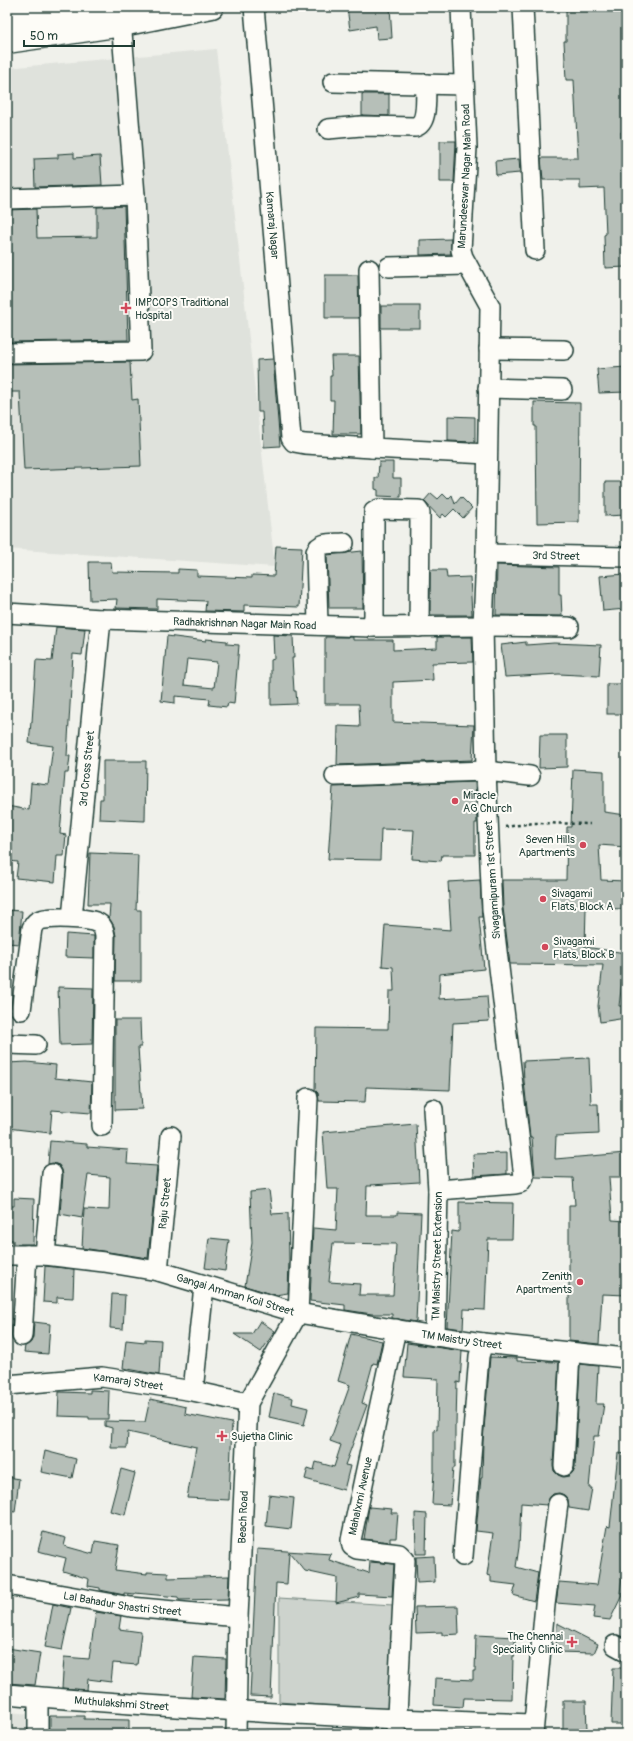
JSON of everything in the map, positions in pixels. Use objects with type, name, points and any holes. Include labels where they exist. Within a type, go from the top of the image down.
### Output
[{"type":"main road","points":[[7,21],[212,7]]},
{"type":"main road","points":[[7,42],[118,13]]},
{"type":"street","name":"Kamaraj Nagar","points":[[254,7],[291,438],[294,442],[372,448]]},
{"type":"street","name":"Marundeeswar Nagar Main Road","points":[[461,7],[467,147],[461,250],[467,265],[490,306],[486,554],[483,626]]},
{"type":"street","points":[[523,7],[535,250]]},
{"type":"street","points":[[7,353],[142,351],[135,195],[118,13]]},
{"type":"street","points":[[333,82],[464,85]]},
{"type":"street","points":[[328,129],[361,126],[415,128],[424,120],[426,84]]},
{"type":"street","points":[[7,199],[135,195]]},
{"type":"street","points":[[389,267],[467,265]]},
{"type":"street","points":[[369,269],[372,448],[487,454]]},
{"type":"street","points":[[489,349],[564,350]]},
{"type":"street","points":[[488,388],[562,390]]},
{"type":"street","points":[[372,627],[374,616],[374,512],[379,509],[418,510],[420,513],[419,627]]},
{"type":"street","points":[[318,626],[317,548],[321,545],[344,543]]},
{"type":"street","name":"3rd Street","points":[[486,554],[626,557]]},
{"type":"street","name":"Radhakrishnan Nagar Main Road","points":[[7,613],[101,620],[318,626],[569,627]]},
{"type":"street","name":"3rd Cross Street","points":[[72,918],[101,620]]},
{"type":"street","name":"Sivagamipuram 1st Street","points":[[483,626],[486,771],[492,909],[524,1173],[523,1180]]},
{"type":"street","points":[[335,776],[486,771],[530,776]]},
{"type":"street","points":[[21,1010],[32,928],[35,923],[42,919],[72,918],[99,923],[105,936],[102,1126]]},
{"type":"street","points":[[7,1044],[36,1045]]},
{"type":"street","name":"Gangai Amman Koil Street","points":[[7,1255],[36,1255],[104,1262],[158,1271],[298,1313],[308,1098]]},
{"type":"street","points":[[433,1109],[438,1190]]},
{"type":"street","name":"Raju Street","points":[[158,1271],[171,1136]]},
{"type":"street","points":[[22,1336],[52,1174]]},
{"type":"street","name":"TM Maistry Street Extension","points":[[435,1336],[438,1190],[516,1184],[523,1180]]},
{"type":"street","points":[[193,1391],[204,1286]]},
{"type":"street","name":"TM Maistry Street","points":[[298,1313],[483,1343],[626,1358]]},
{"type":"street","name":"Beach Road","points":[[236,1734],[238,1617],[248,1403],[298,1313]]},
{"type":"street","name":"Mahalxmi Avenue","points":[[396,1329],[351,1540],[352,1546],[357,1550],[399,1554],[405,1560],[396,1727]]},
{"type":"street","points":[[463,1556],[480,1356],[483,1343]]},
{"type":"street","points":[[564,1466],[570,1353]]},
{"type":"street","name":"Kamaraj Street","points":[[7,1385],[102,1377],[193,1391],[248,1403]]},
{"type":"street","points":[[533,1729],[544,1613],[558,1504]]},
{"type":"street","name":"Lal Bahadur Shastri Street","points":[[7,1585],[131,1607],[238,1617]]},
{"type":"street","name":"Muthulakshmi Street","points":[[7,1694],[236,1711],[396,1727],[533,1729]]},
{"type":"street","points":[[38,1697],[38,1734]]},
{"type":"path","points":[[488,830],[534,822],[590,824]]},
{"type":"shaded area","name":"IMPCOPS Traditional Hospital","points":[[216,49],[275,567],[7,549],[7,68]]},
{"type":"shaded area","points":[[279,1598],[393,1605],[390,1710],[279,1702]]},
{"type":"shaded area","points":[[7,1712],[31,1714],[30,1734],[7,1734]]},
{"type":"building","points":[[347,7],[390,7],[392,38],[377,39],[376,26],[350,30]]},
{"type":"building","points":[[566,7],[626,7],[626,132],[621,132],[623,193],[626,193],[626,267],[605,268],[604,235],[606,234],[604,188],[580,189],[580,180],[543,180],[541,158],[578,158],[574,80],[566,80],[564,41],[566,41]]},
{"type":"building","points":[[362,94],[389,94],[389,116],[362,115]]},
{"type":"building","points":[[440,141],[456,141],[454,182],[440,182]]},
{"type":"building","points":[[74,153],[74,158],[100,156],[102,185],[35,187],[34,159],[58,158],[58,154]]},
{"type":"building","points":[[519,159],[520,173],[496,175],[495,161]]},
{"type":"building","points":[[124,206],[128,340],[11,342],[7,271],[7,210],[36,209],[37,238],[97,237],[97,207]]},
{"type":"building","points":[[451,239],[451,254],[420,255],[420,240]]},
{"type":"building","points":[[325,275],[358,275],[359,318],[325,318]]},
{"type":"building","points":[[381,306],[420,306],[420,328],[381,328]]},
{"type":"building","points":[[331,356],[359,356],[361,434],[333,434],[334,400],[330,400],[330,376],[332,376]]},
{"type":"building","points":[[273,359],[280,446],[264,447],[262,412],[258,412],[257,360]]},
{"type":"building","points":[[130,362],[132,400],[138,399],[141,466],[24,470],[20,392],[7,392],[7,364]]},
{"type":"building","points":[[626,367],[626,392],[599,393],[597,369]]},
{"type":"building","points":[[534,402],[580,403],[579,522],[537,523],[536,426],[534,426]]},
{"type":"building","points":[[448,416],[475,417],[475,442],[448,441]]},
{"type":"building","points":[[379,462],[393,462],[393,478],[401,478],[401,497],[378,496],[378,490],[375,489],[375,478],[378,478]]},
{"type":"building","points":[[605,482],[626,482],[626,515],[605,516]]},
{"type":"building","points":[[431,493],[438,499],[443,494],[448,499],[452,495],[455,504],[461,497],[472,508],[463,518],[454,509],[446,517],[443,514],[440,518],[424,501]]},
{"type":"building","points":[[276,546],[302,547],[299,607],[244,605],[244,612],[205,611],[206,601],[157,599],[157,609],[116,608],[117,599],[90,600],[89,562],[111,562],[112,572],[178,573],[178,569],[197,570],[197,576],[252,578],[252,575],[274,576]]},
{"type":"building","points":[[362,551],[363,608],[329,608],[327,555]]},
{"type":"building","points":[[497,565],[559,567],[559,595],[561,595],[562,616],[496,615]]},
{"type":"building","points":[[430,570],[446,570],[447,578],[470,577],[472,615],[430,615]]},
{"type":"building","points":[[625,574],[626,609],[603,611],[600,576]]},
{"type":"building","points":[[56,627],[85,629],[82,655],[73,654],[67,756],[70,756],[68,773],[65,773],[60,834],[66,835],[64,856],[57,856],[55,882],[16,878],[18,862],[7,861],[7,806],[29,810],[31,783],[48,785],[53,746],[29,743],[32,722],[36,660],[52,661]]},
{"type":"building","points":[[273,635],[293,636],[294,658],[292,658],[294,691],[296,691],[297,704],[271,705],[271,660],[274,659]]},
{"type":"building","points":[[167,636],[206,641],[206,639],[227,641],[227,644],[239,645],[234,704],[228,703],[227,707],[209,705],[210,699],[175,696],[175,703],[161,701]],"holes":[[[187,659],[217,662],[214,688],[184,685]]]},
{"type":"building","points":[[325,637],[353,637],[353,640],[393,640],[393,650],[437,648],[437,637],[472,637],[473,662],[432,663],[433,680],[393,682],[393,722],[474,725],[472,760],[337,765],[338,726],[360,727],[359,704],[325,704]]},
{"type":"building","points":[[526,642],[526,645],[554,643],[601,645],[599,676],[559,674],[505,677],[501,645]]},
{"type":"building","points":[[607,684],[626,684],[626,714],[607,714]]},
{"type":"building","points":[[540,735],[567,735],[567,767],[539,768]]},
{"type":"building","points":[[103,761],[146,761],[145,821],[99,819],[100,799],[103,799]]},
{"type":"building","points":[[573,769],[604,771],[604,812],[626,815],[626,847],[599,845],[601,880],[626,881],[626,909],[586,908],[585,947],[626,953],[626,967],[624,966],[619,1006],[626,1006],[626,1018],[600,1022],[598,1006],[603,965],[510,964],[503,908],[502,880],[566,880],[567,827],[571,827]]},
{"type":"building","points":[[475,782],[477,823],[475,823],[475,855],[442,855],[441,861],[412,859],[414,830],[381,829],[380,860],[328,859],[333,787]]},
{"type":"building","points":[[90,853],[138,855],[136,910],[141,910],[141,981],[115,981],[116,936],[114,926],[109,918],[110,904],[88,904]]},
{"type":"building","points":[[480,880],[482,917],[479,917],[484,969],[440,974],[439,999],[487,996],[489,1021],[453,1023],[450,1090],[366,1087],[365,1102],[319,1101],[318,1093],[315,1090],[316,1028],[388,1029],[389,991],[394,991],[393,967],[382,966],[385,925],[451,930],[448,882]]},
{"type":"building","points":[[7,910],[22,911],[19,944],[7,943]]},
{"type":"building","points":[[66,934],[94,936],[94,958],[65,957]]},
{"type":"building","points":[[58,987],[93,988],[92,1044],[60,1045]]},
{"type":"building","points":[[115,1020],[140,1020],[141,1047],[138,1047],[142,1109],[115,1110]]},
{"type":"building","points":[[589,1058],[591,1104],[598,1104],[599,1134],[556,1136],[555,1159],[626,1153],[626,1177],[609,1177],[612,1220],[626,1221],[626,1295],[602,1294],[599,1344],[569,1341],[569,1205],[575,1205],[573,1178],[535,1177],[523,1061]]},
{"type":"building","points":[[27,1062],[56,1065],[55,1078],[92,1082],[91,1113],[52,1110],[50,1133],[7,1128],[7,1063]]},
{"type":"building","points":[[416,1124],[419,1182],[367,1186],[366,1215],[397,1215],[397,1212],[421,1213],[416,1322],[392,1318],[392,1314],[372,1314],[345,1310],[345,1305],[310,1301],[313,1228],[336,1230],[338,1189],[327,1189],[323,1132]],"holes":[[[333,1243],[396,1244],[393,1295],[359,1295],[360,1284],[329,1282]]]},
{"type":"building","points":[[50,1141],[87,1144],[87,1147],[128,1150],[127,1164],[157,1166],[148,1258],[82,1248],[84,1209],[109,1210],[110,1177],[88,1175],[82,1218],[60,1214],[63,1175],[59,1165],[53,1163],[48,1164]]},
{"type":"building","points":[[507,1153],[507,1174],[474,1176],[473,1154]]},
{"type":"building","points":[[269,1190],[272,1214],[288,1213],[288,1293],[275,1295],[245,1286],[252,1243],[250,1192]]},
{"type":"building","points":[[14,1198],[34,1199],[33,1244],[13,1244],[13,1240],[7,1240],[7,1206],[14,1206]]},
{"type":"building","points":[[459,1202],[513,1203],[512,1239],[488,1239],[485,1310],[464,1309],[463,1329],[447,1327],[452,1231],[459,1232]]},
{"type":"building","points":[[209,1238],[229,1240],[225,1271],[205,1268]]},
{"type":"building","points":[[45,1266],[74,1269],[73,1298],[57,1297],[57,1303],[43,1302]]},
{"type":"building","points":[[112,1294],[125,1295],[123,1329],[110,1328]]},
{"type":"building","points":[[260,1321],[275,1331],[261,1352],[234,1334],[252,1334]]},
{"type":"building","points":[[34,1322],[50,1324],[48,1354],[24,1352],[25,1346],[31,1342],[33,1337]]},
{"type":"building","points":[[351,1334],[382,1341],[377,1364],[373,1363],[362,1403],[367,1405],[345,1465],[350,1466],[344,1490],[305,1479],[308,1468],[314,1470],[316,1462],[334,1467],[341,1445],[330,1441],[350,1385],[338,1381]]},
{"type":"building","points":[[145,1339],[161,1340],[159,1375],[123,1368],[126,1340],[145,1342]]},
{"type":"building","points":[[407,1343],[462,1351],[460,1383],[457,1382],[455,1468],[453,1468],[450,1505],[432,1504],[434,1429],[437,1430],[438,1379],[404,1377]]},
{"type":"building","points":[[490,1357],[517,1358],[517,1361],[559,1362],[553,1465],[554,1471],[563,1477],[569,1476],[575,1467],[580,1364],[598,1366],[596,1404],[604,1404],[599,1436],[594,1436],[589,1488],[592,1488],[588,1511],[569,1508],[568,1499],[559,1493],[553,1494],[550,1497],[547,1505],[521,1503],[519,1547],[516,1567],[538,1573],[534,1601],[513,1595],[516,1585],[491,1582],[491,1576],[487,1575],[493,1533],[476,1531],[482,1478],[483,1441]]},
{"type":"building","points":[[90,1390],[109,1391],[108,1419],[58,1416],[59,1392],[90,1393]]},
{"type":"building","points":[[274,1393],[293,1398],[292,1404],[308,1408],[304,1425],[269,1417]]},
{"type":"building","points":[[150,1399],[186,1407],[185,1414],[232,1423],[229,1500],[187,1498],[196,1447],[128,1432],[127,1448],[111,1448],[112,1428],[105,1426],[105,1421],[145,1422]]},
{"type":"building","points":[[45,1451],[76,1459],[72,1478],[41,1472]]},
{"type":"building","points":[[618,1453],[626,1454],[626,1544],[620,1593],[623,1593],[610,1620],[593,1618],[595,1606],[556,1603],[559,1582],[597,1585],[607,1526],[610,1527]]},
{"type":"building","points":[[121,1469],[135,1473],[125,1515],[110,1511]]},
{"type":"building","points":[[7,1477],[19,1479],[15,1512],[7,1511]]},
{"type":"building","points":[[269,1495],[294,1498],[291,1529],[266,1526]]},
{"type":"building","points":[[369,1507],[392,1509],[391,1513],[398,1513],[396,1538],[390,1538],[390,1542],[364,1539]]},
{"type":"building","points":[[415,1513],[427,1514],[426,1554],[416,1554]]},
{"type":"building","points":[[43,1532],[66,1538],[64,1546],[93,1554],[95,1541],[119,1545],[115,1570],[147,1574],[147,1572],[168,1573],[168,1578],[229,1576],[228,1599],[179,1600],[178,1597],[135,1593],[124,1593],[124,1595],[88,1586],[89,1579],[63,1571],[66,1558],[38,1551]]},
{"type":"building","points":[[257,1549],[331,1554],[329,1560],[369,1573],[370,1562],[394,1564],[392,1596],[359,1594],[359,1597],[336,1603],[337,1578],[305,1571],[289,1552],[287,1584],[276,1583],[271,1697],[250,1696]]},
{"type":"building","points":[[434,1556],[435,1582],[417,1583],[416,1557]]},
{"type":"building","points":[[53,1604],[71,1608],[62,1650],[45,1647]]},
{"type":"building","points":[[458,1606],[459,1634],[442,1635],[442,1632],[416,1633],[415,1607]]},
{"type":"building","points":[[96,1612],[121,1616],[119,1629],[141,1632],[137,1665],[113,1663],[111,1682],[88,1679],[87,1690],[62,1688],[64,1657],[89,1659]]},
{"type":"building","points":[[557,1623],[598,1644],[594,1653],[556,1652]]},
{"type":"building","points":[[476,1635],[515,1637],[512,1699],[464,1698],[463,1707],[434,1705],[435,1678],[473,1680],[473,1671],[475,1671]]},
{"type":"building","points":[[7,1648],[40,1653],[35,1685],[7,1683]]},
{"type":"building","points":[[194,1657],[226,1659],[225,1699],[191,1697]]},
{"type":"building","points":[[613,1668],[626,1668],[626,1724],[611,1724]]},
{"type":"building","points":[[563,1701],[586,1701],[587,1731],[563,1731]]},
{"type":"building","points":[[50,1716],[84,1716],[84,1719],[129,1720],[129,1734],[50,1734]]},
{"type":"place","name":"IMPCOPS Traditional Hospital","points":[[126,308]]},
{"type":"place","name":"Miracle AG Church","points":[[455,801]]},
{"type":"place","name":"Seven Hills Apartments","points":[[583,845]]},
{"type":"place","name":"Sivagami Flats, Block A","points":[[543,899]]},
{"type":"place","name":"Sivagami Flats, Block B","points":[[545,947]]},
{"type":"place","name":"Zenith Apartments","points":[[580,1282]]},
{"type":"place","name":"Sujetha Clinic","points":[[222,1436]]},
{"type":"place","name":"The Chennai Speciality Clinic","points":[[572,1642]]}]
